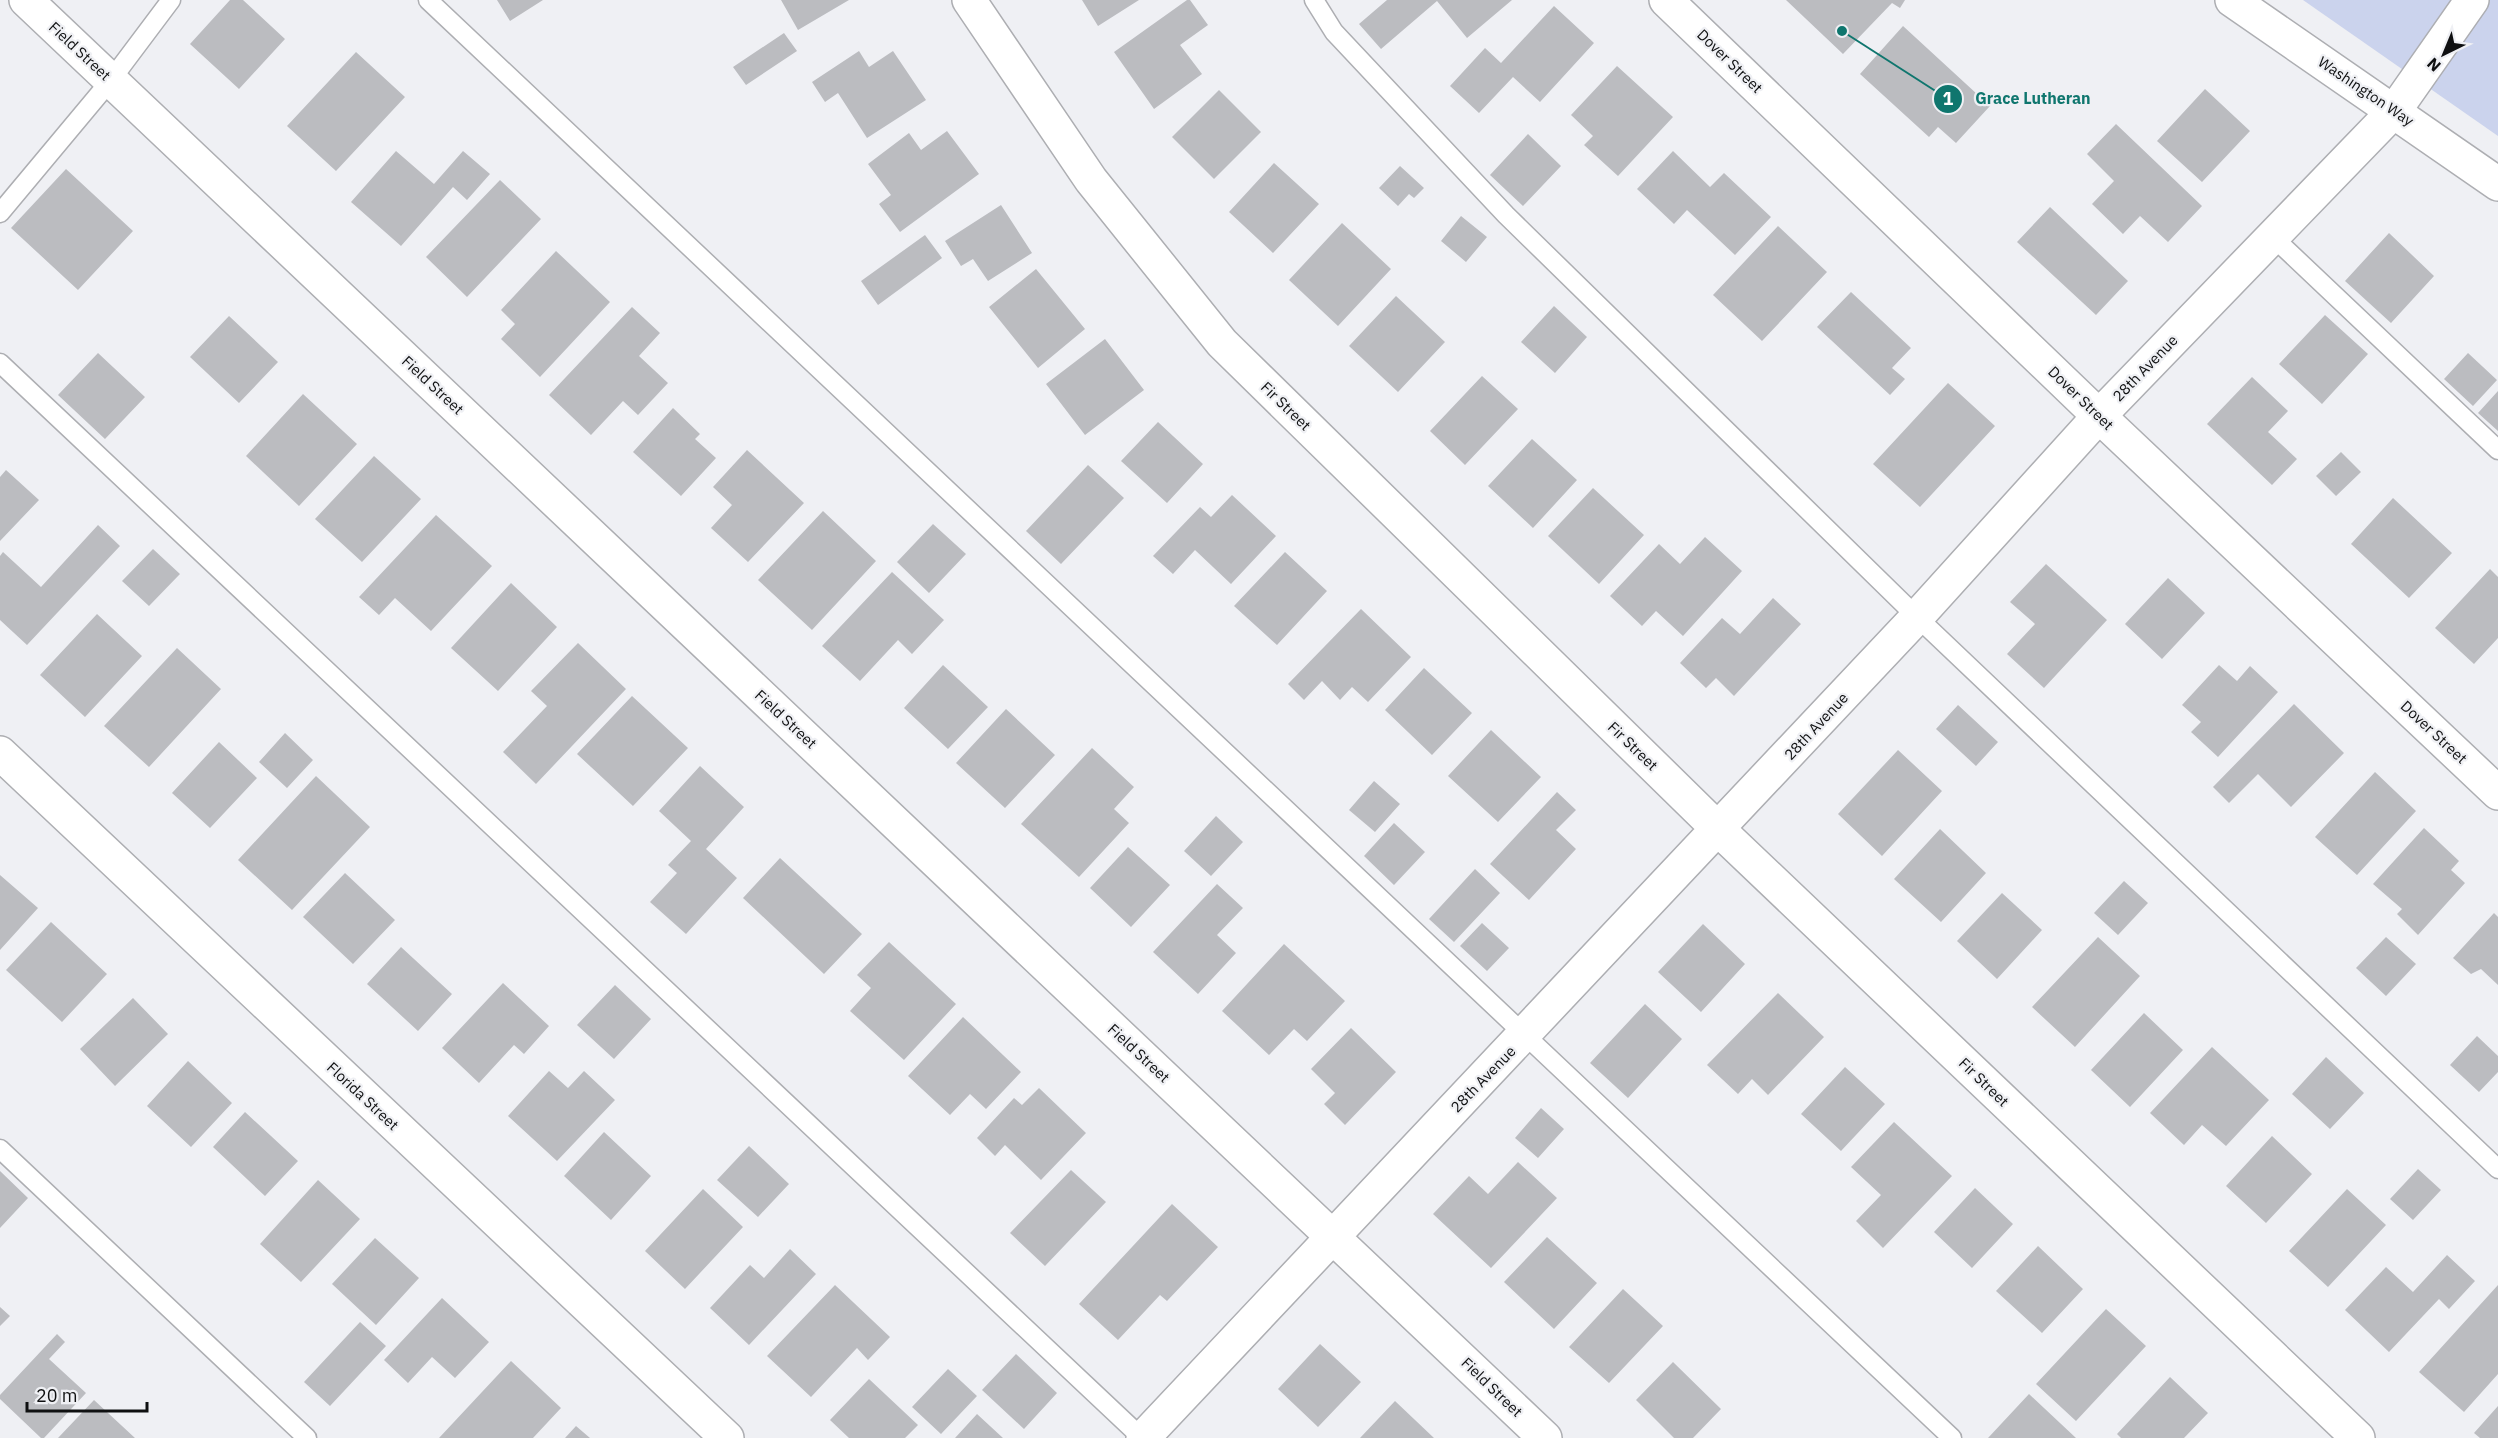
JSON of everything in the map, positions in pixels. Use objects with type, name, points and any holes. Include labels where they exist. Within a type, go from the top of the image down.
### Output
[{"type":"street","name":"Field Street","points":[[26,0],[1545,1438]]},
{"type":"street","name":"Fir Street","points":[[969,0],[1091,180],[1222,343],[1719,830],[2358,1438]]},
{"type":"street","name":"Dover Street","points":[[1666,0],[2099,416],[2498,793]]},
{"type":"street","name":"Washington Way","points":[[2232,0],[2395,110],[2498,184]]},
{"type":"street","name":"28th Avenue","points":[[1143,1438],[1719,830],[1917,617],[2099,416],[2395,110],[2472,0]]},
{"type":"street","name":"Florida Street","points":[[0,753],[727,1438]]},
{"type":"lane","points":[[0,213],[111,80],[171,0]]},
{"type":"lane","points":[[428,0],[1952,1438]]},
{"type":"lane","points":[[1314,0],[1334,32],[1506,215],[1917,617],[2498,1169]]},
{"type":"lane","points":[[2273,237],[2498,450]]},
{"type":"lane","points":[[0,363],[1143,1438]]},
{"type":"lane","points":[[0,1149],[307,1438]]},
{"type":"shaded area","points":[[2303,0],[2498,0],[2498,136]]},
{"type":"building","points":[[230,0],[243,0],[285,39],[239,89],[190,44]]},
{"type":"building","points":[[497,0],[543,0],[510,21]]},
{"type":"building","points":[[781,0],[849,0],[798,30]]},
{"type":"building","points":[[1082,0],[1139,0],[1098,26]]},
{"type":"building","points":[[1190,0],[1208,25],[1180,45],[1202,74],[1154,109],[1114,52]]},
{"type":"building","points":[[1387,0],[1512,0],[1467,38],[1437,1],[1381,49],[1359,24]]},
{"type":"building","points":[[1786,0],[1905,0],[1900,8],[1892,3],[1843,54]]},
{"type":"building","points":[[1554,6],[1594,43],[1540,102],[1513,77],[1479,113],[1450,86],[1485,48],[1501,63]]},
{"type":"building","points":[[1903,26],[1990,106],[1956,143],[1938,127],[1929,137],[1860,74]]},
{"type":"building","points":[[784,33],[797,51],[746,85],[733,67]]},
{"type":"building","points":[[859,51],[869,67],[893,51],[926,100],[867,138],[838,93],[825,102],[812,82]]},
{"type":"building","points":[[356,52],[405,97],[336,171],[287,126]]},
{"type":"building","points":[[1617,66],[1673,117],[1618,176],[1584,145],[1593,136],[1571,115]]},
{"type":"building","points":[[2205,89],[2250,131],[2202,182],[2157,141]]},
{"type":"building","points":[[1219,90],[1261,132],[1214,179],[1172,137]]},
{"type":"building","points":[[2116,124],[2202,206],[2168,242],[2140,216],[2123,234],[2092,204],[2114,181],[2087,154]]},
{"type":"building","points":[[947,131],[979,174],[900,232],[879,204],[891,195],[868,164],[909,133],[921,150]]},
{"type":"building","points":[[1528,134],[1561,166],[1523,206],[1490,175]]},
{"type":"building","points":[[396,151],[434,184],[463,151],[490,174],[467,200],[453,187],[401,246],[351,202]]},
{"type":"building","points":[[1673,151],[1710,187],[1724,173],[1771,217],[1735,255],[1687,210],[1674,224],[1637,189]]},
{"type":"building","points":[[1274,163],[1319,204],[1273,253],[1229,212]]},
{"type":"building","points":[[1400,166],[1424,188],[1414,198],[1409,194],[1398,206],[1379,188]]},
{"type":"building","points":[[66,169],[133,231],[78,290],[11,228]]},
{"type":"building","points":[[500,180],[541,219],[467,297],[426,257]]},
{"type":"building","points":[[1001,205],[1032,253],[988,281],[973,259],[961,266],[945,241]]},
{"type":"building","points":[[2050,207],[2128,281],[2096,315],[2017,242]]},
{"type":"building","points":[[1461,216],[1487,237],[1466,262],[1441,241]]},
{"type":"building","points":[[1342,223],[1391,269],[1338,326],[1289,280]]},
{"type":"building","points":[[1778,226],[1827,272],[1762,341],[1713,295]]},
{"type":"building","points":[[2389,233],[2434,276],[2391,323],[2345,281]]},
{"type":"building","points":[[925,235],[942,258],[878,305],[861,281]]},
{"type":"building","points":[[556,251],[610,302],[540,377],[501,339],[515,324],[501,310]]},
{"type":"building","points":[[1036,269],[1085,329],[1038,368],[989,307]]},
{"type":"building","points":[[1851,292],[1911,348],[1892,368],[1905,379],[1890,395],[1817,327]]},
{"type":"building","points":[[1396,296],[1445,342],[1398,392],[1349,346]]},
{"type":"building","points":[[1554,306],[1587,337],[1555,373],[1521,342]]},
{"type":"building","points":[[632,307],[660,333],[639,356],[668,383],[638,415],[623,401],[591,435],[549,395]]},
{"type":"building","points":[[2325,315],[2368,354],[2322,404],[2279,364]]},
{"type":"building","points":[[229,316],[278,362],[239,403],[190,357]]},
{"type":"building","points":[[1105,339],[1144,390],[1085,435],[1046,384]]},
{"type":"building","points":[[98,353],[145,397],[105,439],[58,395]]},
{"type":"building","points":[[2468,353],[2497,380],[2473,406],[2444,379]]},
{"type":"building","points":[[1482,376],[1518,409],[1465,465],[1430,431]]},
{"type":"building","points":[[2252,377],[2288,411],[2268,432],[2297,459],[2272,485],[2207,424]]},
{"type":"building","points":[[1948,383],[1995,426],[1920,507],[1873,464]]},
{"type":"building","points":[[2498,391],[2498,431],[2478,413]]},
{"type":"building","points":[[303,394],[357,444],[299,506],[246,456]]},
{"type":"building","points":[[673,408],[700,434],[695,439],[716,458],[681,496],[633,452]]},
{"type":"building","points":[[1158,422],[1203,464],[1167,503],[1121,461]]},
{"type":"building","points":[[1532,439],[1577,480],[1533,528],[1488,486]]},
{"type":"building","points":[[747,450],[804,503],[748,562],[711,528],[732,505],[713,487]]},
{"type":"building","points":[[2341,452],[2361,472],[2336,496],[2316,476]]},
{"type":"building","points":[[374,456],[421,499],[362,562],[315,519]]},
{"type":"building","points":[[1088,465],[1124,498],[1061,564],[1026,531]]},
{"type":"building","points":[[6,470],[39,500],[0,541],[0,477]]},
{"type":"building","points":[[1593,488],[1644,535],[1599,584],[1548,536]]},
{"type":"building","points":[[1232,495],[1276,536],[1231,584],[1195,550],[1173,574],[1153,556],[1200,507],[1211,517]]},
{"type":"building","points":[[2393,498],[2452,553],[2409,598],[2351,544]]},
{"type":"building","points":[[823,511],[876,561],[812,630],[758,580]]},
{"type":"building","points":[[436,515],[492,566],[431,631],[395,598],[379,615],[359,597]]},
{"type":"building","points":[[933,524],[966,554],[929,593],[897,562]]},
{"type":"building","points":[[98,525],[120,546],[27,645],[0,620],[0,556],[3,552],[41,587]]},
{"type":"building","points":[[1705,537],[1742,571],[1683,636],[1656,611],[1642,626],[1610,596],[1659,544],[1680,564]]},
{"type":"building","points":[[153,549],[180,574],[149,606],[122,581]]},
{"type":"building","points":[[1285,552],[1327,591],[1277,645],[1234,606]]},
{"type":"building","points":[[2046,564],[2107,620],[2044,688],[2007,654],[2035,624],[2010,602]]},
{"type":"building","points":[[2490,569],[2498,577],[2498,638],[2474,664],[2435,628]]},
{"type":"building","points":[[892,572],[944,620],[912,654],[898,640],[860,681],[822,646]]},
{"type":"building","points":[[2168,578],[2205,613],[2162,659],[2125,624]]},
{"type":"building","points":[[511,583],[557,627],[498,691],[451,648]]},
{"type":"building","points":[[1773,598],[1801,624],[1734,696],[1716,678],[1706,688],[1680,663],[1722,618],[1740,634]]},
{"type":"building","points":[[1361,609],[1411,657],[1368,702],[1352,687],[1340,700],[1322,681],[1304,700],[1288,684]]},
{"type":"building","points":[[97,614],[142,656],[85,717],[40,675]]},
{"type":"building","points":[[578,643],[626,689],[536,784],[503,752],[547,706],[531,691]]},
{"type":"building","points":[[177,648],[221,689],[149,767],[104,726]]},
{"type":"building","points":[[943,665],[988,707],[948,749],[904,708]]},
{"type":"building","points":[[2219,665],[2237,681],[2250,666],[2278,692],[2218,757],[2191,732],[2201,722],[2182,705]]},
{"type":"building","points":[[1424,668],[1472,713],[1432,755],[1385,710]]},
{"type":"building","points":[[632,696],[688,748],[633,806],[577,754]]},
{"type":"building","points":[[2294,704],[2344,753],[2291,807],[2258,774],[2229,803],[2213,787]]},
{"type":"building","points":[[1958,705],[1998,742],[1976,766],[1936,729]]},
{"type":"building","points":[[1006,709],[1055,755],[1005,808],[956,763]]},
{"type":"building","points":[[1491,730],[1541,777],[1498,822],[1448,776]]},
{"type":"building","points":[[285,733],[313,760],[287,788],[259,762]]},
{"type":"building","points":[[219,742],[257,778],[210,828],[172,793]]},
{"type":"building","points":[[1092,748],[1134,787],[1114,809],[1129,823],[1079,877],[1021,824]]},
{"type":"building","points":[[1898,750],[1942,791],[1882,856],[1838,814]]},
{"type":"building","points":[[700,766],[744,807],[706,849],[737,878],[686,934],[650,902],[677,873],[668,865],[691,841],[659,811]]},
{"type":"building","points":[[2375,772],[2416,811],[2357,875],[2315,837]]},
{"type":"building","points":[[316,776],[370,827],[292,910],[238,860]]},
{"type":"building","points":[[1374,781],[1400,804],[1375,832],[1349,810]]},
{"type":"building","points":[[1557,792],[1576,810],[1556,830],[1576,849],[1529,900],[1490,864]]},
{"type":"building","points":[[1216,816],[1243,842],[1211,876],[1184,851]]},
{"type":"building","points":[[1394,823],[1425,852],[1394,885],[1364,856]]},
{"type":"building","points":[[2424,828],[2459,861],[2451,870],[2465,883],[2418,935],[2397,914],[2402,909],[2373,884]]},
{"type":"building","points":[[1940,829],[1986,873],[1941,922],[1894,879]]},
{"type":"building","points":[[1128,847],[1170,885],[1131,927],[1090,888]]},
{"type":"building","points":[[780,858],[862,934],[824,974],[743,898]]},
{"type":"building","points":[[1475,869],[1500,893],[1454,942],[1429,919]]},
{"type":"building","points":[[345,873],[395,920],[353,964],[303,917]]},
{"type":"building","points":[[0,875],[38,908],[0,950]]},
{"type":"building","points":[[2124,881],[2148,903],[2118,935],[2094,913]]},
{"type":"building","points":[[1217,884],[1243,908],[1217,935],[1236,953],[1198,994],[1153,952]]},
{"type":"building","points":[[2002,893],[2042,930],[1997,979],[1957,941]]},
{"type":"building","points":[[2494,913],[2498,917],[2498,985],[2481,969],[2471,974],[2453,958]]},
{"type":"building","points":[[51,922],[107,974],[62,1022],[6,970]]},
{"type":"building","points":[[1482,923],[1509,948],[1487,971],[1460,946]]},
{"type":"building","points":[[1703,924],[1745,964],[1701,1012],[1658,972]]},
{"type":"building","points":[[2098,937],[2140,976],[2075,1047],[2032,1007]]},
{"type":"building","points":[[2386,937],[2416,964],[2386,996],[2356,968]]},
{"type":"building","points":[[889,942],[956,1004],[904,1060],[850,1011],[871,988],[857,975]]},
{"type":"building","points":[[1284,944],[1345,1001],[1307,1041],[1294,1029],[1269,1055],[1222,1011]]},
{"type":"building","points":[[401,947],[452,994],[418,1031],[367,984]]},
{"type":"building","points":[[503,983],[549,1026],[524,1054],[514,1045],[479,1083],[442,1048]]},
{"type":"building","points":[[615,985],[651,1019],[614,1059],[577,1025]]},
{"type":"building","points":[[1778,993],[1824,1037],[1768,1095],[1752,1079],[1738,1094],[1707,1065]]},
{"type":"building","points":[[133,998],[168,1034],[115,1086],[80,1049]]},
{"type":"building","points":[[1645,1004],[1682,1039],[1628,1098],[1590,1063]]},
{"type":"building","points":[[2144,1013],[2183,1050],[2130,1107],[2091,1070]]},
{"type":"building","points":[[963,1017],[1021,1072],[986,1109],[970,1094],[950,1115],[908,1076]]},
{"type":"building","points":[[1351,1028],[1396,1072],[1345,1125],[1324,1104],[1335,1093],[1311,1069]]},
{"type":"building","points":[[2477,1036],[2498,1056],[2498,1072],[2479,1092],[2450,1065]]},
{"type":"building","points":[[2212,1047],[2269,1100],[2226,1146],[2202,1125],[2184,1145],[2150,1113]]},
{"type":"building","points":[[2326,1057],[2364,1093],[2330,1129],[2292,1094]]},
{"type":"building","points":[[188,1061],[232,1103],[191,1147],[147,1106]]},
{"type":"building","points":[[1845,1067],[1885,1104],[1841,1151],[1801,1114]]},
{"type":"building","points":[[549,1071],[568,1088],[584,1071],[615,1100],[557,1161],[508,1116]]},
{"type":"building","points":[[1039,1088],[1086,1133],[1041,1180],[1005,1145],[995,1156],[977,1138],[1014,1098],[1022,1105]]},
{"type":"building","points":[[1541,1108],[1564,1129],[1538,1158],[1515,1138]]},
{"type":"building","points":[[245,1112],[298,1161],[265,1196],[213,1147]]},
{"type":"building","points":[[1894,1122],[1952,1176],[1883,1248],[1856,1221],[1881,1195],[1851,1167]]},
{"type":"building","points":[[604,1132],[651,1176],[611,1220],[564,1176]]},
{"type":"building","points":[[2272,1136],[2312,1174],[2266,1223],[2226,1186]]},
{"type":"building","points":[[749,1146],[789,1184],[758,1217],[717,1180]]},
{"type":"building","points":[[1518,1162],[1557,1198],[1491,1268],[1433,1214],[1469,1176],[1488,1194]]},
{"type":"building","points":[[2418,1169],[2441,1190],[2413,1220],[2390,1199]]},
{"type":"building","points":[[1071,1170],[1106,1202],[1045,1266],[1010,1233]]},
{"type":"building","points":[[0,1171],[28,1198],[0,1228]]},
{"type":"building","points":[[318,1180],[360,1219],[301,1282],[260,1244]]},
{"type":"building","points":[[1975,1188],[2013,1224],[1972,1268],[1934,1232]]},
{"type":"building","points":[[703,1189],[743,1227],[685,1289],[645,1251]]},
{"type":"building","points":[[2347,1189],[2386,1225],[2328,1287],[2289,1251]]},
{"type":"building","points":[[1172,1204],[1218,1247],[1167,1301],[1160,1295],[1118,1340],[1079,1304]]},
{"type":"building","points":[[1547,1237],[1597,1283],[1554,1329],[1504,1282]]},
{"type":"building","points":[[375,1238],[419,1278],[376,1325],[332,1284]]},
{"type":"building","points":[[2038,1246],[2083,1289],[2042,1333],[1996,1291]]},
{"type":"building","points":[[790,1249],[816,1274],[749,1345],[710,1308],[750,1265],[764,1278]]},
{"type":"building","points":[[2447,1255],[2475,1281],[2449,1309],[2439,1299],[2389,1352],[2345,1310],[2386,1267],[2413,1292]]},
{"type":"building","points":[[835,1285],[890,1337],[868,1360],[857,1348],[811,1397],[767,1356]]},
{"type":"building","points":[[2498,1285],[2498,1374],[2464,1412],[2419,1372]]},
{"type":"building","points":[[1623,1289],[1663,1326],[1609,1383],[1569,1347]]},
{"type":"building","points":[[442,1298],[489,1342],[455,1378],[432,1357],[408,1383],[384,1360]]},
{"type":"building","points":[[0,1307],[10,1316],[0,1326]]},
{"type":"building","points":[[2106,1309],[2146,1346],[2076,1421],[2036,1384]]},
{"type":"building","points":[[360,1322],[386,1346],[330,1406],[304,1382]]},
{"type":"building","points":[[57,1334],[65,1342],[49,1359],[86,1393],[44,1438],[41,1438],[0,1399],[0,1395]]},
{"type":"building","points":[[1320,1344],[1361,1382],[1318,1427],[1278,1389]]},
{"type":"building","points":[[1016,1354],[1057,1393],[1024,1429],[982,1390]]},
{"type":"building","points":[[511,1361],[561,1408],[533,1438],[439,1438]]},
{"type":"building","points":[[1673,1362],[1721,1409],[1693,1438],[1674,1438],[1636,1400]]},
{"type":"building","points":[[948,1369],[977,1396],[941,1434],[912,1407]]},
{"type":"building","points":[[2170,1377],[2208,1413],[2184,1438],[2121,1438],[2117,1434]]},
{"type":"building","points":[[869,1379],[918,1425],[905,1438],[849,1438],[830,1420]]},
{"type":"building","points":[[2029,1394],[2076,1438],[1988,1438]]},
{"type":"building","points":[[94,1400],[135,1438],[58,1438]]},
{"type":"building","points":[[1395,1401],[1434,1438],[1360,1438]]},
{"type":"building","points":[[2498,1406],[2498,1438],[2480,1438],[2474,1433]]},
{"type":"building","points":[[977,1414],[1003,1438],[955,1438]]},
{"type":"building","points":[[576,1426],[590,1438],[565,1438]]},
{"type":"place","name":"Grace Lutheran","points":[[1842,31]]}]
